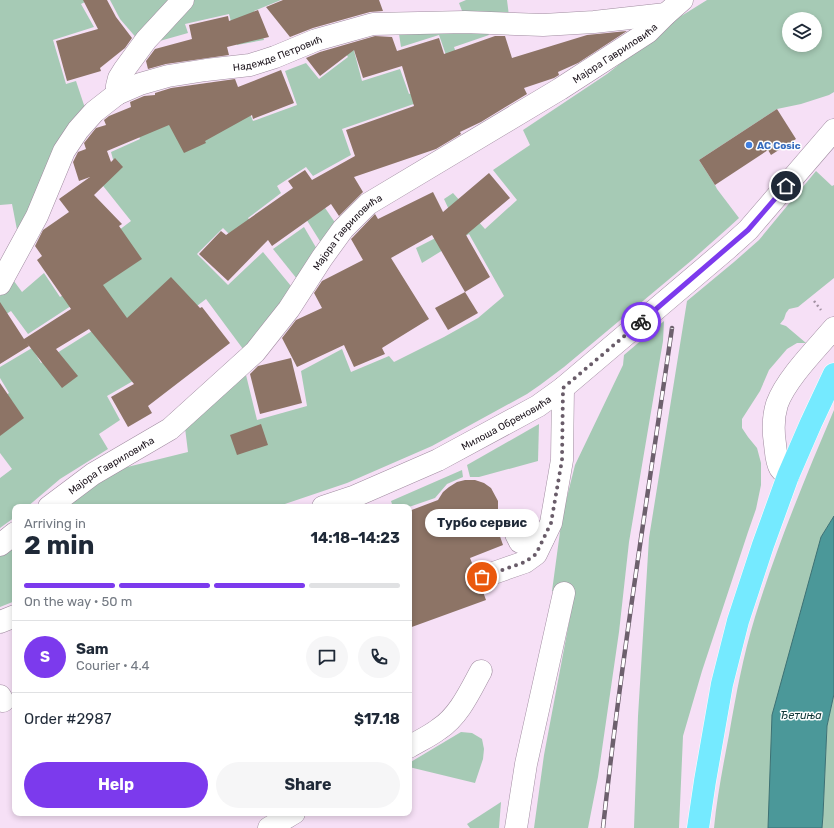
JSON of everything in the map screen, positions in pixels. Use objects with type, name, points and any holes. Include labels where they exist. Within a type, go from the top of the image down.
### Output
[{"type":"main road","points":[[698,828],[722,684],[736,629],[763,545],[788,476],[834,374]]},
{"type":"street","points":[[117,94],[118,82],[124,70],[146,40],[183,0]]},
{"type":"street","name":"Мајора Гавриловића","points":[[54,504],[93,474],[170,429],[255,352],[289,309],[343,229],[368,204],[560,89],[648,32],[682,0]]},
{"type":"street","name":"Надежде Петровић","points":[[0,284],[37,216],[64,151],[78,130],[94,112],[117,94],[140,84],[168,76],[250,65],[275,57],[316,40],[373,24],[465,22],[543,25],[594,22],[666,14]]},
{"type":"street","name":"Милоша Обреновића","points":[[342,504],[354,502],[438,460],[538,406],[563,388],[748,230],[834,130]]},
{"type":"street","points":[[788,476],[779,466],[776,451],[774,418],[777,404],[785,389],[800,368],[834,328]]},
{"type":"street","points":[[482,577],[525,562],[536,554],[551,523],[562,460],[563,388]]},
{"type":"street","points":[[516,534],[520,542],[528,546],[543,539]]},
{"type":"street","points":[[0,545],[12,535]]},
{"type":"street","points":[[516,828],[526,764],[564,593]]},
{"type":"street","points":[[0,622],[12,617]]},
{"type":"street","points":[[412,745],[448,722],[466,697],[481,671]]},
{"type":"path","points":[[814,301],[820,309]]},
{"type":"shaded area","points":[[0,0],[89,0],[81,4],[94,27],[53,40],[66,84],[76,81],[86,111],[18,235],[12,204],[0,205]]},
{"type":"shaded area","points":[[110,0],[177,0],[139,41],[120,19]]},
{"type":"shaded area","points":[[190,0],[281,0],[254,11],[264,40],[237,45],[229,14],[185,24],[188,33],[149,44]]},
{"type":"shaded area","points":[[466,0],[507,0],[509,16],[464,16],[459,3]]},
{"type":"shaded area","points":[[707,0],[834,0],[834,92],[801,104],[777,109],[699,160],[717,189],[739,218],[692,260],[564,367],[527,394],[432,446],[347,483],[285,504],[63,504],[107,472],[188,452],[185,428],[246,375],[257,420],[307,406],[301,371],[342,349],[351,372],[389,356],[394,362],[478,318],[504,296],[469,234],[422,263],[416,248],[457,227],[444,199],[453,193],[485,229],[517,200],[493,170],[530,145],[523,130],[607,74],[678,18]]},
{"type":"shaded area","points":[[486,30],[489,35],[454,47],[477,112],[448,92],[342,129],[351,155],[313,176],[306,167],[277,186],[281,193],[248,218],[258,231],[239,244],[223,228],[197,254],[228,285],[263,252],[291,286],[264,328],[243,349],[206,299],[167,329],[133,381],[107,396],[120,420],[99,434],[108,449],[60,479],[31,504],[12,504],[12,519],[0,528],[0,478],[12,469],[0,453],[0,400],[9,393],[0,378],[0,367],[32,348],[41,363],[92,331],[74,304],[28,334],[11,311],[0,318],[0,296],[11,277],[22,292],[44,273],[60,297],[97,273],[86,255],[131,221],[96,177],[116,170],[111,152],[140,139],[136,128],[242,96],[253,121],[297,105],[285,71],[306,63],[319,79],[348,57],[341,46],[353,47],[362,81],[400,69],[409,94],[454,78],[439,35],[401,47],[399,34]]},
{"type":"shaded area","points":[[816,171],[832,186],[834,185],[834,278],[798,307],[789,309],[786,313],[780,324],[786,326],[806,343],[797,343],[787,349],[769,370],[760,391],[742,419],[742,428],[757,448],[761,463],[761,485],[756,509],[702,671],[683,736],[679,828],[634,828],[638,716],[649,538],[687,301],[759,240]]},
{"type":"shaded area","points":[[321,202],[338,227],[323,246],[303,214]]},
{"type":"shaded area","points":[[304,227],[318,251],[297,279],[273,249]]},
{"type":"shaded area","points":[[664,321],[663,341],[629,542],[619,632],[598,777],[588,828],[534,828],[544,755],[574,596],[552,591],[562,517],[575,465],[623,365],[624,355]]},
{"type":"shaded area","points":[[834,410],[834,516],[821,537],[768,828],[714,828],[720,782],[734,705],[743,661],[751,632],[782,538]]},
{"type":"shaded area","points":[[539,424],[538,461],[479,477],[470,477],[467,465]]},
{"type":"shaded area","points":[[462,470],[463,477],[447,484],[435,498],[412,506],[412,504],[392,504],[391,501]]},
{"type":"shaded area","points":[[12,544],[12,602],[0,607],[0,552]]},
{"type":"shaded area","points":[[834,694],[834,828],[822,828],[827,726]]},
{"type":"shaded area","points":[[461,732],[472,733],[482,739],[484,749],[483,759],[475,783],[412,768],[412,761]]},
{"type":"shaded area","points":[[501,802],[499,828],[470,828],[467,824]]},
{"type":"water","name":"Ђетиња","points":[[834,516],[834,694],[827,726],[822,828],[768,828],[772,715],[821,537]]},
{"type":"building","points":[[83,0],[107,0],[116,17],[132,38],[125,48],[100,68],[101,71],[67,81],[56,41],[98,29]]},
{"type":"building","points":[[283,0],[379,0],[383,11],[370,12],[313,28],[290,37],[266,7]]},
{"type":"building","points":[[258,10],[269,37],[227,47],[229,55],[166,64],[148,69],[146,61],[155,49],[192,39],[189,25],[228,16],[229,21]]},
{"type":"building","points":[[627,31],[578,63],[558,72],[559,75],[554,78],[524,88],[527,94],[481,122],[460,132],[461,134],[436,149],[354,177],[363,192],[339,216],[331,204],[272,246],[268,240],[228,281],[199,254],[221,231],[226,235],[293,188],[288,181],[305,170],[312,180],[355,156],[346,130],[414,106],[402,66],[363,78],[354,50],[320,76],[306,58],[320,52],[375,36],[392,37],[397,51],[439,38],[444,54],[495,36],[505,36],[512,58],[587,35]]},
{"type":"building","points":[[281,70],[294,103],[253,119],[252,115],[205,141],[206,143],[184,153],[169,125],[107,151],[111,162],[115,158],[123,167],[94,195],[122,224],[119,226],[142,259],[103,285],[127,318],[171,277],[200,308],[202,307],[230,343],[148,406],[152,413],[128,427],[111,397],[134,384],[89,329],[56,349],[78,376],[62,388],[26,342],[29,346],[0,364],[0,302],[24,339],[71,309],[37,260],[42,256],[35,246],[43,230],[69,212],[59,199],[90,177],[79,181],[73,162],[78,152],[86,149],[84,143],[96,128],[106,125],[104,120],[109,116],[131,107],[130,102],[144,96],[155,95],[155,93],[171,88],[235,79],[238,87]]},
{"type":"building","points":[[777,109],[796,139],[771,155],[768,150],[715,185],[699,160]]},
{"type":"building","points":[[489,173],[510,198],[466,235],[490,277],[465,292],[432,235],[391,258],[429,319],[382,348],[385,354],[354,367],[344,345],[297,367],[282,338],[296,320],[322,308],[314,293],[322,281],[363,260],[351,239],[375,214],[378,219],[433,192],[443,212]]},
{"type":"building","points":[[465,292],[478,313],[448,330],[435,308]]},
{"type":"building","points":[[291,358],[302,403],[260,414],[250,374],[258,366]]},
{"type":"building","points":[[0,383],[24,418],[0,436]]},
{"type":"building","points":[[261,424],[268,445],[237,455],[230,435]]},
{"type":"building","points":[[475,480],[484,483],[491,488],[498,501],[495,522],[503,545],[470,558],[474,568],[470,574],[470,581],[474,587],[482,589],[486,600],[412,627],[412,510],[438,500],[443,492],[457,482]]},
{"type":"railway","points":[[603,828],[626,640],[672,328]]},
{"type":"way so far","points":[[482,577],[525,562],[536,554],[551,523],[562,460],[563,388],[641,322]]},
{"type":"place","name":"AC Cosic","points":[[749,145]]},
{"type":"place","name":"Турбо сервис","points":[[482,577]]},
{"type":"route","points":[[641,322],[748,230],[786,186]]}]
